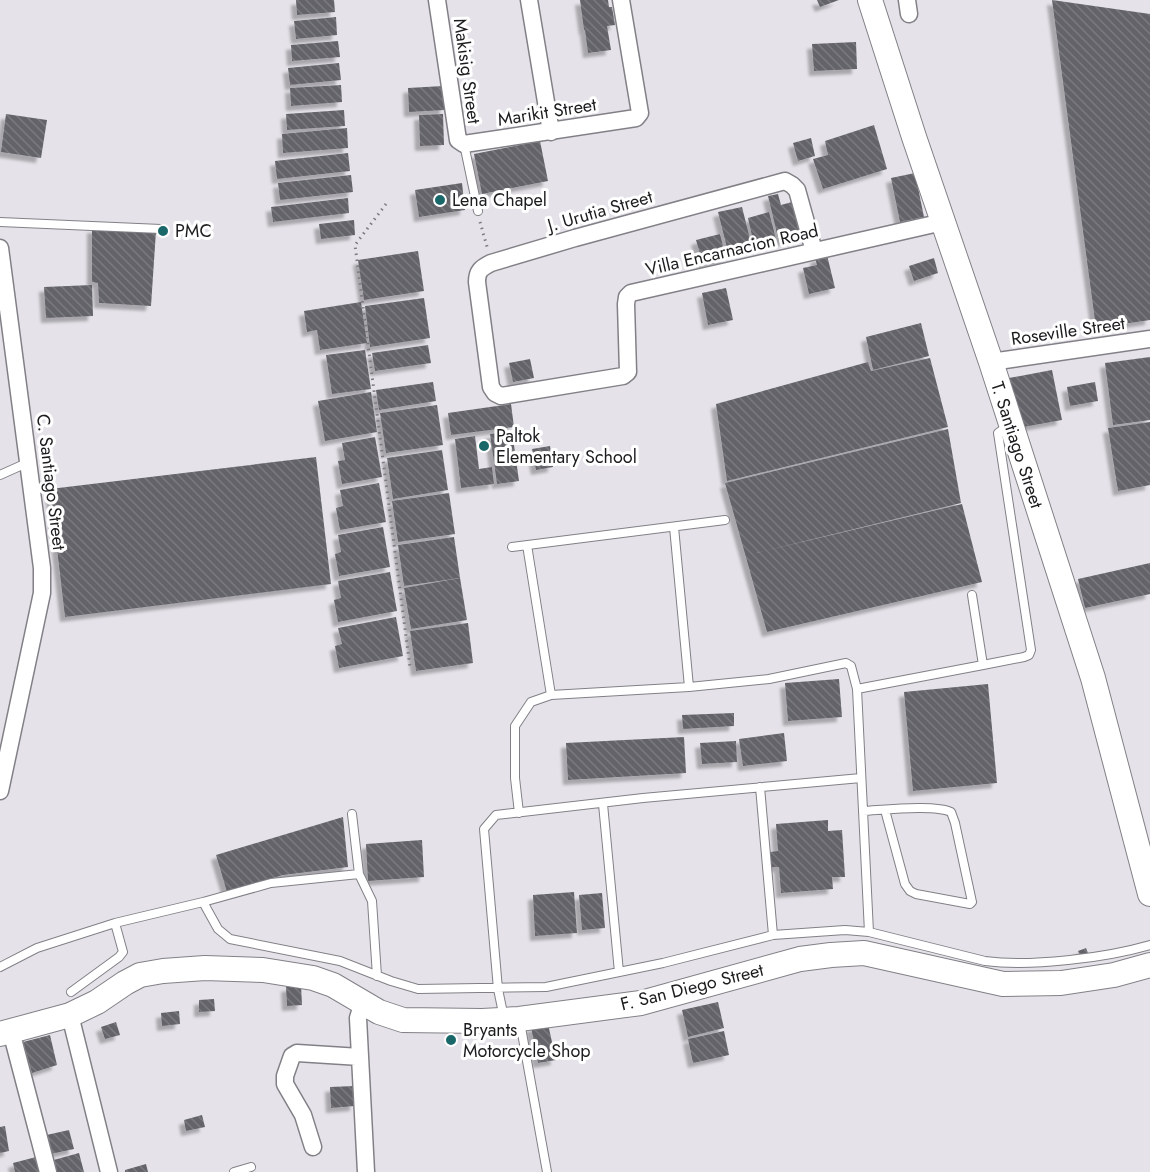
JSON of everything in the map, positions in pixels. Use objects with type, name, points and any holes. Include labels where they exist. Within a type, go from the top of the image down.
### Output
[{"type":"street","name":"Makisig Street","points":[[437,0],[458,140],[464,144]]},
{"type":"street","points":[[529,0],[550,132]]},
{"type":"street","name":"Marikit Street","points":[[464,144],[636,118],[640,113],[621,0]]},
{"type":"street","name":"T. Santiago Street","points":[[870,0],[909,104],[943,222],[991,362],[1093,678],[1150,894]]},
{"type":"street","name":"J. Urutia Street","points":[[491,263],[785,181],[797,190],[814,251]]},
{"type":"street","name":"Villa Encarnacion Road","points":[[491,263],[482,267],[477,273],[477,282],[491,387],[501,396],[623,376],[628,372],[626,304],[627,297],[631,293],[943,222]]},
{"type":"street","name":"C. Santiago Street","points":[[0,248],[42,568],[42,593],[0,791]]},
{"type":"street","name":"Roseville Street","points":[[991,362],[1150,339]]},
{"type":"street","name":"F. San Diego Street","points":[[6,1033],[70,1003],[97,1002],[125,982],[140,975],[213,967],[263,970],[313,978],[333,985],[379,1012],[404,1020],[512,1019],[641,1003],[800,959],[831,955],[864,953],[1003,984],[1061,983],[1114,975],[1144,960]]},
{"type":"street","points":[[363,1002],[358,1018],[366,1172]]},
{"type":"street","points":[[70,1003],[109,1172]]},
{"type":"street","points":[[6,1033],[48,1172]]},
{"type":"street","points":[[313,1147],[303,1115],[285,1084],[285,1076],[292,1056],[297,1053],[360,1057]]},
{"type":"lane","points":[[464,144],[478,212]]},
{"type":"lane","points":[[0,222],[161,229]]},
{"type":"lane","points":[[857,689],[1029,655],[1031,650],[998,433],[1010,424]]},
{"type":"lane","points":[[0,475],[29,462]]},
{"type":"lane","points":[[512,547],[724,520]]},
{"type":"lane","points":[[674,527],[689,687]]},
{"type":"lane","points":[[527,545],[551,695]]},
{"type":"lane","points":[[972,595],[982,665]]},
{"type":"lane","points":[[519,813],[515,778],[515,726],[531,702],[551,695],[689,687],[769,679],[846,663],[851,666],[857,689],[869,932]]},
{"type":"lane","points":[[547,1172],[512,1019],[498,989],[484,829],[496,815],[861,778]]},
{"type":"lane","points":[[760,787],[773,935]]},
{"type":"lane","points":[[603,804],[619,972]]},
{"type":"lane","points":[[863,811],[885,810],[947,810],[953,814],[972,902],[967,905],[910,891],[905,884],[885,810]]},
{"type":"lane","points":[[352,814],[359,874],[372,901],[377,975]]},
{"type":"lane","points":[[0,967],[37,948],[115,923],[271,883],[359,874]]},
{"type":"lane","points":[[203,902],[218,929],[230,939],[340,961],[418,989],[546,987],[663,963],[773,935],[844,930],[869,932],[1002,963],[1075,959],[1144,960],[1150,945]]},
{"type":"lane","points":[[70,1003],[123,952],[115,923]]},
{"type":"lane","points":[[234,1172],[251,1167]]},
{"type":"path","points":[[386,204],[355,245],[410,667]]},
{"type":"path","points":[[478,212],[491,263]]},
{"type":"building","points":[[296,0],[334,0],[335,12],[297,15]]},
{"type":"building","points":[[580,0],[608,0],[609,7],[612,7],[615,25],[607,26],[611,50],[588,53],[585,30],[594,28],[584,30]]},
{"type":"building","points":[[817,0],[839,0],[820,7]]},
{"type":"building","points":[[1052,0],[1150,14],[1150,320],[1096,328]]},
{"type":"building","points":[[336,17],[337,35],[296,39],[294,21]]},
{"type":"building","points":[[338,41],[340,57],[292,61],[291,45]]},
{"type":"building","points":[[856,42],[857,69],[814,71],[812,44]]},
{"type":"building","points":[[339,63],[341,80],[290,85],[288,68]]},
{"type":"building","points":[[341,85],[342,102],[291,106],[290,88]]},
{"type":"building","points":[[443,86],[445,110],[409,112],[408,88]]},
{"type":"building","points":[[344,110],[345,126],[287,130],[286,114]]},
{"type":"building","points":[[6,114],[47,120],[41,158],[1,152]]},
{"type":"building","points":[[443,114],[444,145],[420,146],[419,115]]},
{"type":"building","points":[[874,125],[887,169],[823,189],[813,159],[828,155],[825,141]]},
{"type":"building","points":[[347,128],[348,148],[283,153],[282,134]]},
{"type":"building","points":[[811,138],[815,156],[798,161],[793,143]]},
{"type":"building","points":[[540,141],[548,181],[482,194],[474,154]]},
{"type":"building","points":[[348,153],[350,171],[277,179],[275,161]]},
{"type":"building","points":[[915,173],[924,217],[900,222],[891,178]]},
{"type":"building","points":[[351,175],[353,192],[280,200],[278,183]]},
{"type":"building","name":"Lena Chapel","points":[[462,183],[465,210],[419,217],[415,190]]},
{"type":"building","points":[[778,194],[781,205],[792,202],[800,237],[779,242],[768,196]]},
{"type":"building","points":[[348,198],[349,213],[273,222],[271,207]]},
{"type":"building","points":[[742,207],[752,247],[728,252],[718,212]]},
{"type":"building","points":[[769,212],[776,239],[754,245],[748,218]]},
{"type":"building","points":[[354,220],[355,235],[321,239],[319,224]]},
{"type":"building","points":[[92,228],[156,231],[151,306],[99,303],[98,283],[92,282]]},
{"type":"building","points":[[720,234],[726,258],[703,264],[696,240]]},
{"type":"building","points":[[418,251],[424,291],[364,300],[358,260]]},
{"type":"building","points":[[827,255],[835,288],[809,294],[803,268],[817,265],[815,258]]},
{"type":"building","points":[[934,258],[938,273],[914,281],[909,266]]},
{"type":"building","points":[[92,285],[93,316],[46,318],[44,287]]},
{"type":"building","points":[[726,288],[733,320],[708,325],[702,293]]},
{"type":"building","points":[[424,298],[430,338],[370,347],[365,306]]},
{"type":"building","points":[[361,302],[367,343],[320,350],[317,330],[307,332],[304,311]]},
{"type":"building","points":[[921,323],[929,356],[873,370],[866,337]]},
{"type":"building","points":[[428,345],[431,363],[375,371],[372,353]]},
{"type":"building","points":[[365,350],[371,389],[332,394],[326,355]]},
{"type":"building","points":[[1150,357],[1150,420],[1113,425],[1105,363]]},
{"type":"building","points":[[930,358],[948,427],[727,481],[716,404],[868,362],[871,371]]},
{"type":"building","points":[[530,359],[534,378],[513,382],[509,363]]},
{"type":"building","points":[[1052,370],[1062,420],[1018,428],[1009,378]]},
{"type":"building","points":[[433,382],[436,401],[379,410],[376,390]]},
{"type":"building","points":[[1095,382],[1098,401],[1070,406],[1067,387]]},
{"type":"building","points":[[371,392],[377,432],[325,441],[318,401]]},
{"type":"building","points":[[511,404],[514,427],[451,435],[448,413]]},
{"type":"building","points":[[437,405],[443,445],[386,453],[380,413]]},
{"type":"building","points":[[1150,422],[1150,485],[1118,491],[1108,428]]},
{"type":"building","points":[[948,429],[961,503],[756,553],[962,504],[982,582],[767,632],[725,483]]},
{"type":"building","points":[[512,431],[519,481],[497,484],[490,434]]},
{"type":"building","points":[[475,436],[479,469],[492,467],[494,484],[461,488],[455,439]]},
{"type":"building","points":[[375,437],[382,477],[342,484],[338,461],[345,460],[342,443]]},
{"type":"building","points":[[550,446],[553,467],[536,470],[532,449]]},
{"type":"building","points":[[442,450],[448,490],[393,499],[387,458]]},
{"type":"building","points":[[316,457],[331,584],[65,617],[50,489]]},
{"type":"building","points":[[379,483],[386,522],[340,530],[336,508],[343,506],[340,490]]},
{"type":"building","points":[[449,493],[455,534],[398,542],[392,501]]},
{"type":"building","points":[[383,527],[390,567],[339,576],[335,554],[341,552],[338,535]]},
{"type":"building","points":[[454,537],[460,578],[404,586],[398,545]]},
{"type":"building","points":[[1150,563],[1150,594],[1085,608],[1078,579]]},
{"type":"building","points":[[390,572],[397,611],[338,622],[334,600],[341,598],[338,581]]},
{"type":"building","points":[[460,578],[467,620],[411,629],[404,588]]},
{"type":"building","points":[[396,617],[403,656],[339,668],[335,646],[342,644],[338,628]]},
{"type":"building","points":[[468,623],[473,663],[416,671],[410,631]]},
{"type":"building","points":[[839,679],[842,717],[788,721],[785,683]]},
{"type":"building","points":[[988,684],[997,783],[913,791],[904,692]]},
{"type":"building","points":[[734,713],[734,726],[683,729],[682,715]]},
{"type":"building","points":[[784,733],[787,761],[743,766],[739,739]]},
{"type":"building","points":[[684,737],[686,773],[568,780],[566,743]]},
{"type":"building","points":[[736,741],[737,762],[702,764],[700,743]]},
{"type":"building","points":[[343,817],[348,867],[283,875],[227,892],[216,855]]},
{"type":"building","points":[[828,820],[828,831],[842,830],[845,877],[832,877],[833,889],[781,893],[779,867],[771,867],[770,852],[778,851],[776,824]]},
{"type":"building","points":[[422,840],[424,877],[368,881],[366,844]]},
{"type":"building","points":[[574,892],[577,933],[535,936],[533,895]]},
{"type":"building","points":[[602,893],[605,928],[582,930],[579,895]]},
{"type":"building","points":[[1086,948],[1088,953],[1080,956],[1078,951]]},
{"type":"building","points":[[301,985],[302,1005],[287,1006],[286,987]]},
{"type":"building","points":[[214,999],[215,1011],[199,1012],[199,1000]]},
{"type":"building","points":[[718,1002],[724,1028],[688,1037],[682,1010]]},
{"type":"building","points":[[179,1011],[180,1024],[162,1026],[161,1013]]},
{"type":"building","points":[[116,1022],[120,1035],[105,1039],[101,1027]]},
{"type":"building","points":[[548,1024],[556,1060],[538,1063],[531,1027]]},
{"type":"building","points":[[724,1031],[729,1055],[693,1063],[688,1039]]},
{"type":"building","points":[[50,1035],[57,1065],[32,1073],[23,1042]]},
{"type":"building","points":[[354,1086],[355,1106],[331,1108],[330,1087]]},
{"type":"building","points":[[202,1115],[205,1127],[186,1131],[184,1120]]},
{"type":"building","points":[[5,1126],[9,1151],[0,1153],[0,1127]]},
{"type":"building","points":[[69,1130],[74,1149],[46,1155],[42,1136]]},
{"type":"building","points":[[79,1153],[84,1172],[53,1172],[50,1161]]},
{"type":"building","points":[[36,1157],[40,1172],[15,1172],[13,1163]]},
{"type":"building","points":[[146,1164],[148,1172],[125,1172],[125,1170]]},
{"type":"place","name":"Lena Chapel","points":[[440,200]]},
{"type":"place","name":"PMC","points":[[163,231]]},
{"type":"place","name":"Paltok Elementary School","points":[[484,446]]},
{"type":"place","name":"Bryants Motorcycle Shop","points":[[451,1040]]}]
